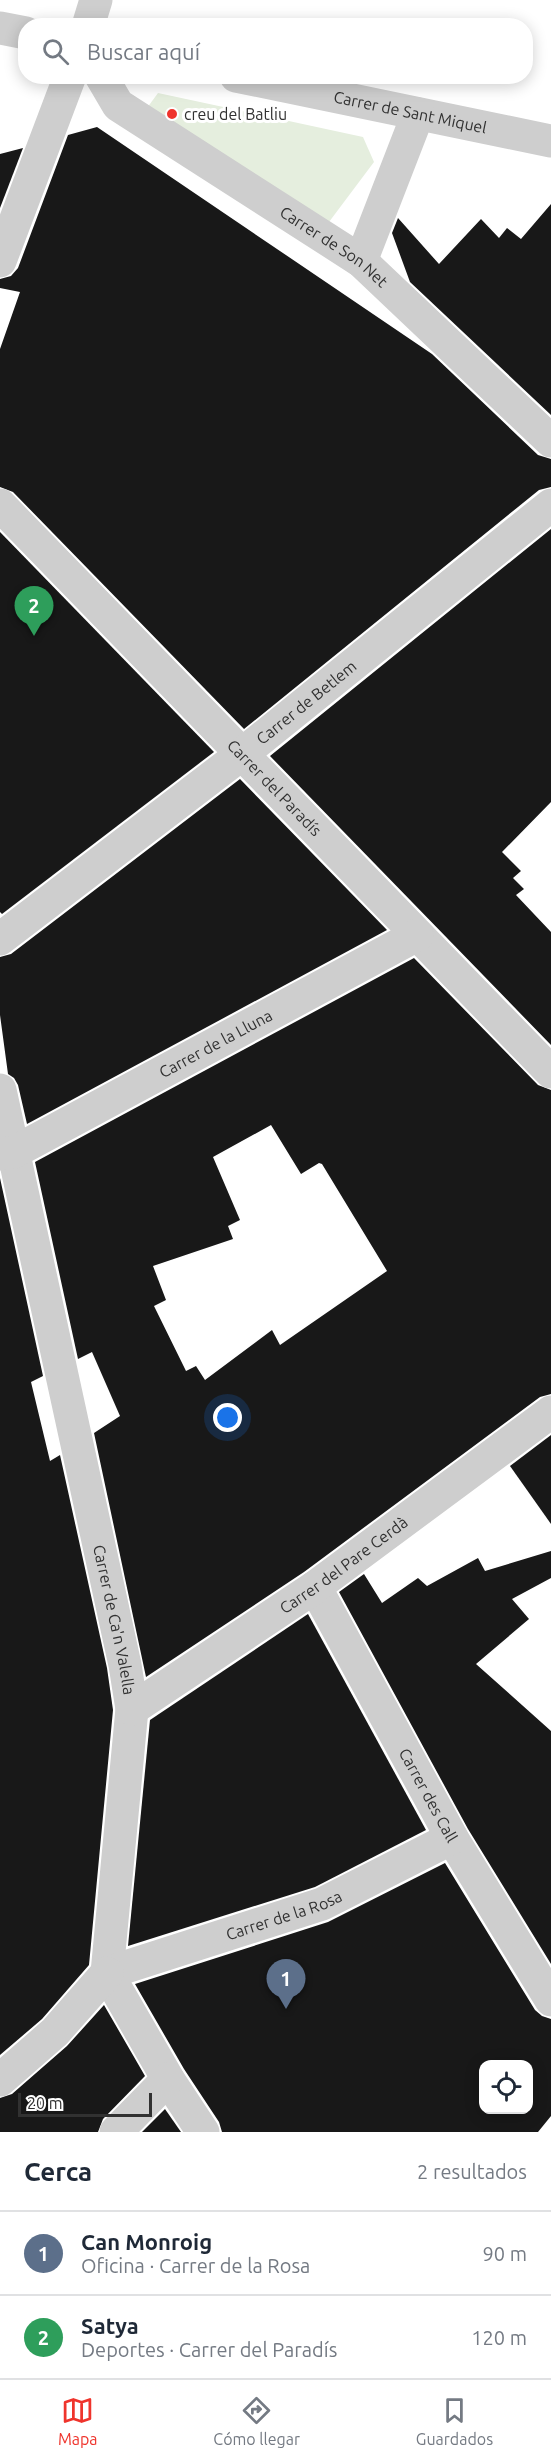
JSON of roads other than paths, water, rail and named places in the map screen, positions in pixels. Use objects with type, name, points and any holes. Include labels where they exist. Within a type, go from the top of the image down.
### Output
[{"type":"street","points":[[90,18],[96,0]]},
{"type":"street","points":[[0,28],[18,31]]},
{"type":"street","points":[[0,261],[67,84]]},
{"type":"street","name":"Carrer de Son Net","points":[[106,84],[118,105],[361,261],[551,441]]},
{"type":"street","name":"Carrer de Sant Miquel","points":[[274,84],[551,141]]},
{"type":"street","points":[[361,261],[418,114]]},
{"type":"street","name":"Carrer del Paradís","points":[[0,505],[551,1072]]},
{"type":"street","name":"Carrer de Betlem","points":[[0,939],[242,754],[551,505]]},
{"type":"street","name":"Carrer de la Lluna","points":[[7,1153],[417,934]]},
{"type":"street","name":"Carrer de Ca'n Valella","points":[[0,1090],[7,1153],[122,1653],[132,1709],[107,1972]]},
{"type":"street","name":"Carrer del Pare Cerdà","points":[[132,1709],[315,1587],[551,1413]]},
{"type":"street","name":"Carrer des Call","points":[[315,1587],[452,1838],[551,2000]]},
{"type":"street","name":"Carrer de la Rosa","points":[[107,1972],[322,1904],[452,1838]]},
{"type":"street","points":[[0,2080],[55,2032],[107,1972],[168,2079],[203,2132]]},
{"type":"street","points":[[116,2132],[168,2079]]},
{"type":"place","name":"creu del Batliu","points":[[172,114]]},
{"type":"place","name":"Satya","points":[[34,636]]},
{"type":"place","name":"Can Monroig","points":[[286,2009]]}]
